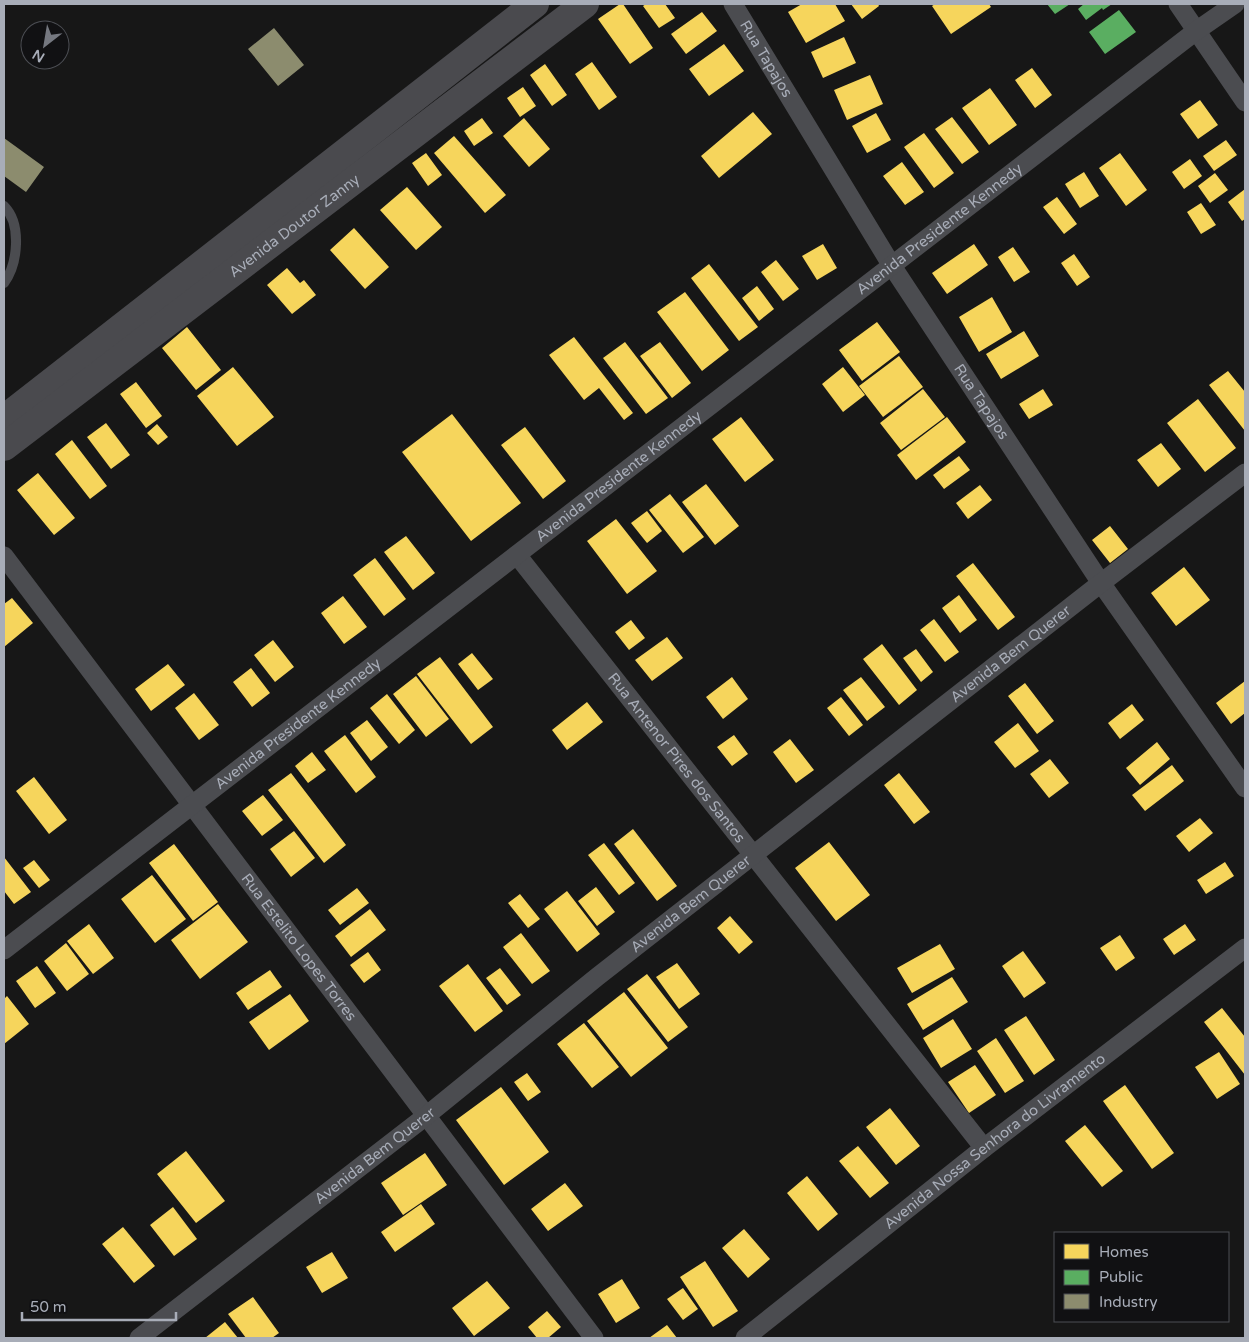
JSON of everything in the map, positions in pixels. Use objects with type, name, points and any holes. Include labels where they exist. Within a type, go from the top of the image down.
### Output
[{"type":"street","name":"Avenida Doutor Zanny","points":[[4,419],[535,4]]},
{"type":"street","name":"Avenida Doutor Zanny","points":[[4,447],[585,4]]},
{"type":"street","name":"Rua Tapajos","points":[[733,4],[892,266],[1100,583],[1245,788]]},
{"type":"street","points":[[1178,4],[1245,102]]},
{"type":"street","name":"Avenida Presidente Kennedy","points":[[4,950],[1196,31],[1235,4]]},
{"type":"street","name":"Avenida Bem Querer","points":[[139,1338],[426,1116],[598,977],[1100,583],[1245,473]]},
{"type":"street","name":"Rua Antenor Pires dos Santos","points":[[517,555],[984,1148]]},
{"type":"street","name":"Rua Estelito Lopes Torres","points":[[4,556],[594,1338]]},
{"type":"street","name":"Avenida Nossa Senhora do Livramento","points":[[745,1338],[984,1148],[1245,948]]},
{"type":"lane","points":[[4,206],[14,226],[16,240],[15,258],[4,283]]},
{"type":"building: Homes","points":[[620,4],[623,4],[653,48],[630,64],[598,19]]},
{"type":"building: Homes","points":[[646,4],[665,4],[675,18],[659,28],[643,6]]},
{"type":"building: Homes","points":[[802,4],[835,4],[845,21],[806,43],[788,12]]},
{"type":"building: Homes","points":[[851,4],[878,4],[879,6],[862,19]]},
{"type":"building: Homes","points":[[935,4],[989,4],[991,7],[951,34],[932,6]]},
{"type":"building: Homes","points":[[702,12],[717,31],[686,54],[671,34]]},
{"type":"building: Homes","points":[[844,37],[856,63],[823,78],[811,52]]},
{"type":"building: Homes","points":[[724,44],[744,71],[709,96],[689,69]]},
{"type":"building: Homes","points":[[592,62],[617,97],[599,110],[575,74]]},
{"type":"building: Homes","points":[[545,64],[567,95],[552,106],[530,75]]},
{"type":"building: Homes","points":[[1032,68],[1052,95],[1035,108],[1015,80]]},
{"type":"building: Homes","points":[[870,75],[883,104],[847,120],[834,90]]},
{"type":"building: Homes","points":[[523,87],[536,106],[520,117],[507,98]]},
{"type":"building: Homes","points":[[990,88],[1017,125],[989,145],[962,108]]},
{"type":"building: Homes","points":[[1200,100],[1218,125],[1198,139],[1180,114]]},
{"type":"building: Homes","points":[[753,112],[772,134],[719,178],[701,156]]},
{"type":"building: Homes","points":[[876,113],[891,140],[867,153],[852,126]]},
{"type":"building: Homes","points":[[952,117],[979,152],[962,164],[935,129]]},
{"type":"building: Homes","points":[[482,118],[493,133],[474,146],[464,131]]},
{"type":"building: Homes","points":[[524,118],[550,149],[529,167],[503,136]]},
{"type":"building: Homes","points":[[924,133],[954,173],[934,188],[904,147]]},
{"type":"building: Homes","points":[[454,136],[506,195],[485,213],[434,153]]},
{"type":"building: Homes","points":[[1226,140],[1237,155],[1214,171],[1203,156]]},
{"type":"building: Homes","points":[[426,153],[442,175],[428,186],[412,163]]},
{"type":"building: Homes","points":[[1120,153],[1147,190],[1126,206],[1099,168]]},
{"type":"building: Homes","points":[[1190,159],[1202,176],[1184,189],[1172,172]]},
{"type":"building: Homes","points":[[902,162],[924,192],[905,205],[883,176]]},
{"type":"building: Homes","points":[[1084,172],[1099,196],[1080,208],[1065,184]]},
{"type":"building: Homes","points":[[1215,173],[1228,190],[1210,203],[1198,186]]},
{"type":"building: Homes","points":[[407,187],[442,227],[416,250],[380,210]]},
{"type":"building: Homes","points":[[1245,189],[1245,219],[1242,221],[1228,202]]},
{"type":"building: Homes","points":[[1057,197],[1077,224],[1064,234],[1043,207]]},
{"type":"building: Homes","points":[[1201,203],[1216,225],[1201,234],[1187,212]]},
{"type":"building: Homes","points":[[354,228],[389,267],[365,289],[330,250]]},
{"type":"building: Homes","points":[[823,244],[837,268],[817,280],[802,256]]},
{"type":"building: Homes","points":[[974,244],[988,265],[947,294],[932,273]]},
{"type":"building: Homes","points":[[1013,247],[1030,272],[1014,282],[998,257]]},
{"type":"building: Homes","points":[[1074,254],[1090,277],[1077,286],[1061,263]]},
{"type":"building: Homes","points":[[776,260],[799,289],[783,301],[761,272]]},
{"type":"building: Homes","points":[[709,264],[758,327],[739,341],[691,278]]},
{"type":"building: Homes","points":[[287,268],[300,283],[304,280],[316,295],[292,314],[267,285]]},
{"type":"building: Homes","points":[[757,286],[774,309],[759,321],[742,298]]},
{"type":"building: Homes","points":[[685,292],[729,350],[702,371],[657,312]]},
{"type":"building: Homes","points":[[992,297],[1012,332],[979,352],[959,317]]},
{"type":"building: Homes","points":[[877,322],[900,352],[862,381],[839,350]]},
{"type":"building: Homes","points":[[187,327],[221,370],[196,390],[162,348]]},
{"type":"building: Homes","points":[[1024,331],[1039,356],[1001,379],[986,354]]},
{"type":"building: Homes","points":[[574,337],[633,413],[624,420],[599,388],[584,400],[549,355]]},
{"type":"building: Homes","points":[[625,342],[668,398],[646,414],[603,358]]},
{"type":"building: Homes","points":[[660,342],[691,383],[672,398],[640,356]]},
{"type":"building: Homes","points":[[899,356],[923,387],[883,417],[859,386]]},
{"type":"building: Homes","points":[[233,367],[274,417],[237,446],[197,396]]},
{"type":"building: Homes","points":[[843,367],[865,395],[843,412],[822,384]]},
{"type":"building: Homes","points":[[1228,371],[1245,392],[1245,431],[1209,385]]},
{"type":"building: Homes","points":[[136,382],[162,416],[146,428],[120,394]]},
{"type":"building: Homes","points":[[923,389],[945,417],[901,450],[880,423]]},
{"type":"building: Homes","points":[[1043,389],[1053,405],[1029,419],[1019,404]]},
{"type":"building: Homes","points":[[1198,399],[1236,448],[1205,472],[1167,423]]},
{"type":"building: Homes","points":[[452,414],[521,503],[471,541],[402,452]]},
{"type":"building: Homes","points":[[741,417],[774,460],[745,482],[712,439]]},
{"type":"building: Homes","points":[[947,417],[966,442],[916,480],[897,455]]},
{"type":"building: Homes","points":[[106,423],[130,455],[111,469],[87,437]]},
{"type":"building: Homes","points":[[157,424],[168,437],[158,445],[147,433]]},
{"type":"building: Homes","points":[[525,427],[566,481],[543,499],[501,445]]},
{"type":"building: Homes","points":[[72,440],[107,486],[90,499],[55,454]]},
{"type":"building: Homes","points":[[1161,443],[1181,469],[1158,487],[1137,460]]},
{"type":"building: Homes","points":[[959,456],[970,470],[944,489],[933,475]]},
{"type":"building: Homes","points":[[38,473],[75,518],[54,535],[17,490]]},
{"type":"building: Homes","points":[[706,484],[739,526],[715,545],[682,502]]},
{"type":"building: Homes","points":[[980,485],[992,500],[968,519],[956,503]]},
{"type":"building: Homes","points":[[670,494],[704,537],[683,553],[649,510]]},
{"type":"building: Homes","points":[[647,511],[662,531],[647,543],[631,523]]},
{"type":"building: Homes","points":[[616,519],[657,571],[627,594],[587,541]]},
{"type":"building: Homes","points":[[1110,526],[1128,549],[1110,563],[1092,540]]},
{"type":"building: Homes","points":[[406,536],[435,573],[413,590],[384,552]]},
{"type":"building: Homes","points":[[375,558],[406,599],[384,616],[353,575]]},
{"type":"building: Homes","points":[[973,563],[1015,617],[998,630],[956,576]]},
{"type":"building: Homes","points":[[1184,567],[1210,600],[1176,626],[1151,593]]},
{"type":"building: Homes","points":[[959,595],[977,620],[960,633],[942,608]]},
{"type":"building: Homes","points":[[343,596],[367,627],[344,644],[321,613]]},
{"type":"building: Homes","points":[[12,598],[33,623],[4,647],[4,604]]},
{"type":"building: Homes","points":[[934,619],[959,652],[945,662],[920,630]]},
{"type":"building: Homes","points":[[631,620],[645,638],[629,650],[615,632]]},
{"type":"building: Homes","points":[[667,637],[683,658],[652,681],[635,660]]},
{"type":"building: Homes","points":[[273,640],[294,667],[275,682],[254,655]]},
{"type":"building: Homes","points":[[882,644],[917,690],[899,705],[863,659]]},
{"type":"building: Homes","points":[[916,649],[933,672],[921,682],[903,658]]},
{"type":"building: Homes","points":[[472,653],[493,679],[478,690],[458,664]]},
{"type":"building: Homes","points":[[440,657],[493,727],[471,744],[417,674]]},
{"type":"building: Homes","points":[[168,664],[185,685],[151,711],[135,689]]},
{"type":"building: Homes","points":[[251,668],[270,693],[252,707],[233,682]]},
{"type":"building: Homes","points":[[416,676],[449,719],[426,737],[393,694]]},
{"type":"building: Homes","points":[[732,677],[748,699],[723,719],[706,697]]},
{"type":"building: Homes","points":[[861,677],[885,707],[867,721],[843,690]]},
{"type":"building: Homes","points":[[1245,681],[1245,713],[1231,724],[1216,703]]},
{"type":"building: Homes","points":[[1025,683],[1054,721],[1037,734],[1008,696]]},
{"type":"building: Homes","points":[[194,693],[219,725],[199,740],[175,708]]},
{"type":"building: Homes","points":[[387,694],[415,730],[399,744],[370,708]]},
{"type":"building: Homes","points":[[841,697],[863,725],[849,736],[827,708]]},
{"type":"building: Homes","points":[[587,702],[603,722],[567,750],[552,730]]},
{"type":"building: Homes","points":[[1132,704],[1144,720],[1120,739],[1108,723]]},
{"type":"building: Homes","points":[[367,720],[388,747],[371,761],[350,733]]},
{"type":"building: Homes","points":[[1018,723],[1039,751],[1015,768],[994,742]]},
{"type":"building: Homes","points":[[345,735],[376,777],[356,793],[324,751]]},
{"type":"building: Homes","points":[[734,735],[748,754],[732,766],[717,747]]},
{"type":"building: Homes","points":[[790,739],[814,770],[796,783],[773,752]]},
{"type":"building: Homes","points":[[1157,742],[1170,759],[1140,785],[1126,768]]},
{"type":"building: Homes","points":[[312,752],[326,770],[308,783],[295,766]]},
{"type":"building: Homes","points":[[1050,759],[1069,783],[1049,798],[1030,774]]},
{"type":"building: Homes","points":[[1172,765],[1184,781],[1145,811],[1132,795]]},
{"type":"building: Homes","points":[[291,773],[346,845],[324,863],[268,790]]},
{"type":"building: Homes","points":[[899,773],[930,812],[914,824],[884,785]]},
{"type":"building: Homes","points":[[34,777],[67,820],[49,834],[16,791]]},
{"type":"building: Homes","points":[[263,795],[283,820],[262,836],[242,811]]},
{"type":"building: Homes","points":[[1200,818],[1213,833],[1189,852],[1176,836]]},
{"type":"building: Homes","points":[[633,829],[677,886],[657,901],[614,844]]},
{"type":"building: Homes","points":[[294,831],[315,858],[291,877],[270,849]]},
{"type":"building: Homes","points":[[829,842],[870,895],[836,921],[795,868]]},
{"type":"building: Homes","points":[[604,843],[635,883],[619,895],[588,855]]},
{"type":"building: Homes","points":[[174,844],[218,902],[193,921],[149,863]]},
{"type":"building: Homes","points":[[4,857],[31,892],[14,904],[4,891]]},
{"type":"building: Homes","points":[[34,860],[50,880],[39,888],[23,868]]},
{"type":"building: Homes","points":[[1225,862],[1234,876],[1206,894],[1197,880]]},
{"type":"building: Homes","points":[[152,875],[186,919],[155,943],[121,899]]},
{"type":"building: Homes","points":[[596,887],[615,912],[597,926],[578,901]]},
{"type":"building: Homes","points":[[357,888],[369,903],[340,925],[328,910]]},
{"type":"building: Homes","points":[[567,891],[600,934],[577,952],[544,909]]},
{"type":"building: Homes","points":[[520,894],[540,919],[528,928],[508,903]]},
{"type":"building: Homes","points":[[218,904],[248,942],[200,979],[171,940]]},
{"type":"building: Homes","points":[[370,909],[386,930],[351,957],[335,936]]},
{"type":"building: Homes","points":[[730,916],[753,942],[739,954],[717,928]]},
{"type":"building: Homes","points":[[89,924],[114,958],[93,974],[67,941]]},
{"type":"building: Homes","points":[[1185,924],[1196,940],[1174,955],[1163,939]]},
{"type":"building: Homes","points":[[521,933],[550,971],[532,984],[503,947]]},
{"type":"building: Homes","points":[[1120,935],[1135,958],[1116,971],[1100,948]]},
{"type":"building: Homes","points":[[66,943],[89,974],[67,991],[44,961]]},
{"type":"building: Homes","points":[[940,944],[955,969],[912,993],[897,968]]},
{"type":"building: Homes","points":[[1023,951],[1046,983],[1024,998],[1002,966]]},
{"type":"building: Homes","points":[[368,952],[381,970],[364,983],[350,965]]},
{"type":"building: Homes","points":[[677,963],[700,994],[679,1009],[656,977]]},
{"type":"building: Homes","points":[[468,964],[503,1011],[475,1032],[439,986]]},
{"type":"building: Homes","points":[[37,966],[56,993],[35,1008],[16,981]]},
{"type":"building: Homes","points":[[500,968],[521,995],[507,1005],[486,978]]},
{"type":"building: Homes","points":[[270,970],[282,987],[248,1010],[236,993]]},
{"type":"building: Homes","points":[[647,974],[688,1027],[668,1042],[627,989]]},
{"type":"building: Homes","points":[[952,977],[968,1002],[923,1030],[907,1004]]},
{"type":"building: Homes","points":[[624,992],[668,1048],[631,1077],[587,1021]]},
{"type":"building: Homes","points":[[290,994],[309,1021],[269,1050],[249,1022]]},
{"type":"building: Homes","points":[[7,996],[29,1024],[4,1044],[4,999]]},
{"type":"building: Homes","points":[[1222,1008],[1245,1037],[1245,1075],[1204,1022]]},
{"type":"building: Homes","points":[[1026,1016],[1055,1060],[1034,1075],[1004,1030]]},
{"type":"building: Homes","points":[[953,1019],[972,1049],[941,1068],[923,1038]]},
{"type":"building: Homes","points":[[584,1023],[619,1067],[592,1088],[557,1044]]},
{"type":"building: Homes","points":[[996,1038],[1024,1081],[1005,1093],[977,1051]]},
{"type":"building: Homes","points":[[1219,1052],[1240,1084],[1217,1099],[1195,1067]]},
{"type":"building: Homes","points":[[975,1065],[996,1095],[969,1113],[948,1082]]},
{"type":"building: Homes","points":[[527,1073],[541,1092],[528,1101],[514,1082]]},
{"type":"building: Homes","points":[[1125,1085],[1174,1153],[1152,1169],[1103,1101]]},
{"type":"building: Homes","points":[[501,1087],[549,1152],[504,1185],[456,1120]]},
{"type":"building: Homes","points":[[890,1108],[920,1146],[896,1165],[866,1127]]},
{"type":"building: Homes","points":[[1085,1125],[1123,1171],[1102,1187],[1065,1141]]},
{"type":"building: Homes","points":[[858,1146],[889,1183],[870,1198],[839,1161]]},
{"type":"building: Homes","points":[[186,1151],[225,1201],[196,1223],[157,1174]]},
{"type":"building: Homes","points":[[425,1153],[447,1185],[403,1215],[381,1183]]},
{"type":"building: Homes","points":[[807,1176],[838,1214],[818,1231],[787,1193]]},
{"type":"building: Homes","points":[[565,1183],[583,1206],[548,1231],[531,1209]]},
{"type":"building: Homes","points":[[421,1204],[435,1224],[395,1252],[381,1232]]},
{"type":"building: Homes","points":[[173,1207],[197,1239],[174,1256],[150,1225]]},
{"type":"building: Homes","points":[[123,1227],[155,1266],[134,1283],[102,1244]]},
{"type":"building: Homes","points":[[744,1229],[770,1259],[748,1278],[722,1248]]},
{"type":"building: Homes","points":[[332,1252],[348,1278],[322,1293],[306,1267]]},
{"type":"building: Homes","points":[[705,1261],[738,1311],[713,1327],[680,1277]]},
{"type":"building: Homes","points":[[622,1279],[640,1308],[616,1323],[598,1294]]},
{"type":"building: Homes","points":[[487,1281],[510,1308],[474,1336],[452,1308]]},
{"type":"building: Homes","points":[[683,1288],[698,1309],[683,1320],[667,1299]]},
{"type":"building: Homes","points":[[253,1297],[279,1333],[272,1338],[246,1338],[228,1314]]},
{"type":"building: Homes","points":[[547,1311],[561,1327],[548,1338],[537,1338],[528,1327]]},
{"type":"building: Homes","points":[[225,1322],[238,1338],[205,1338]]},
{"type":"building: Homes","points":[[667,1325],[677,1338],[649,1338]]},
{"type":"building: Public","points":[[1047,4],[1070,4],[1055,14]]},
{"type":"building: Public","points":[[1084,4],[1112,4],[1103,10],[1102,8],[1086,20],[1078,9]]},
{"type":"building: Public","points":[[1119,10],[1136,32],[1105,54],[1089,32]]},
{"type":"building: Industry","points":[[274,28],[304,65],[278,86],[248,49]]},
{"type":"building: Industry","points":[[4,138],[44,167],[26,192],[4,176]]}]
